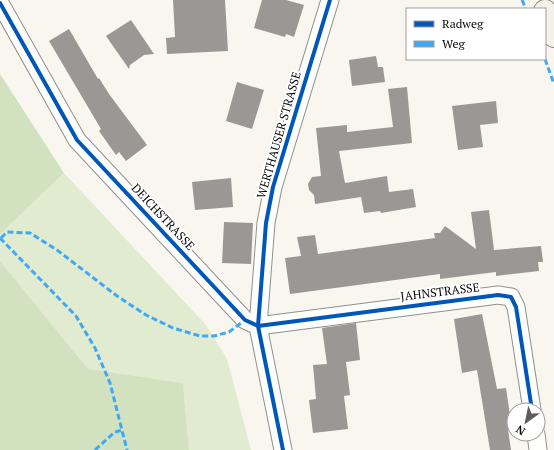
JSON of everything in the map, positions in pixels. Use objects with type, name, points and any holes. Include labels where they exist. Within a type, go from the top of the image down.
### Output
[{"type":"main road","points":[[546,13],[554,36]]},
{"type":"street","name":"WERTHAUSER STRASSE","points":[[258,326],[266,223],[273,187],[330,0]]},
{"type":"street","name":"DEICHSTRASSE","points":[[0,3],[77,140],[245,320],[258,326]]},
{"type":"street","name":"JAHNSTRASSE","points":[[258,326],[498,295],[511,298],[516,307],[531,402]]},
{"type":"street","points":[[258,326],[283,450]]},
{"type":"green space","points":[[0,74],[64,173],[0,234]]},
{"type":"green space","points":[[64,173],[206,325],[227,359],[251,450],[189,450],[183,383],[88,369],[0,261],[0,234]]},
{"type":"green space","points":[[0,261],[88,369],[183,383],[189,450],[0,450]]},
{"type":"building","points":[[173,0],[225,0],[228,51],[167,54],[166,38],[175,37]]},
{"type":"building","points":[[262,0],[286,0],[304,5],[294,37],[286,34],[285,37],[254,28]]},
{"type":"building","points":[[131,20],[154,54],[144,55],[130,65],[129,69],[106,36]]},
{"type":"building","points":[[69,29],[98,79],[99,78],[147,145],[126,161],[119,152],[116,155],[99,131],[101,129],[49,41]]},
{"type":"building","points":[[376,56],[378,67],[383,67],[385,82],[352,86],[349,60]]},
{"type":"building","points":[[237,82],[264,90],[252,129],[226,121]]},
{"type":"building","points":[[407,87],[412,143],[339,151],[345,183],[387,176],[389,192],[413,189],[416,207],[381,213],[380,211],[364,213],[361,197],[315,204],[314,195],[309,190],[308,184],[312,177],[321,176],[316,128],[347,125],[347,132],[393,127],[388,89]]},
{"type":"building","points":[[496,101],[498,123],[480,125],[483,147],[458,150],[452,106]]},
{"type":"building","points":[[231,178],[233,207],[195,210],[192,182]]},
{"type":"building","points":[[489,210],[494,250],[541,246],[543,262],[538,262],[539,271],[496,276],[496,272],[440,279],[440,274],[290,294],[285,258],[301,256],[297,237],[315,235],[318,254],[435,238],[434,233],[440,233],[445,226],[476,249],[471,212]]},
{"type":"building","points":[[224,222],[253,223],[251,264],[222,263]]},
{"type":"building","points":[[482,314],[497,389],[506,388],[508,402],[506,402],[506,442],[510,442],[511,450],[490,450],[477,370],[462,373],[454,319]]},
{"type":"building","points":[[356,323],[360,360],[346,362],[350,395],[344,396],[348,429],[313,433],[309,400],[316,399],[313,365],[327,364],[322,328]]},
{"type":"marked path","points":[[522,0],[526,8]]},
{"type":"marked path","points":[[545,60],[554,84]]},
{"type":"marked path","points":[[1,238],[7,232],[30,233],[57,250],[117,296],[146,315],[173,328],[200,336],[214,336],[229,332],[245,320]]},
{"type":"marked path","points":[[0,238],[76,316],[95,348],[110,383],[127,450]]},
{"type":"marked path","points":[[95,450],[115,432],[123,430]]},
{"type":"cycle path","points":[[330,0],[273,187],[266,223],[258,326],[498,295],[511,297],[516,307],[531,402]]},
{"type":"cycle path","points":[[0,3],[77,140],[245,320],[258,326],[283,450]]}]
